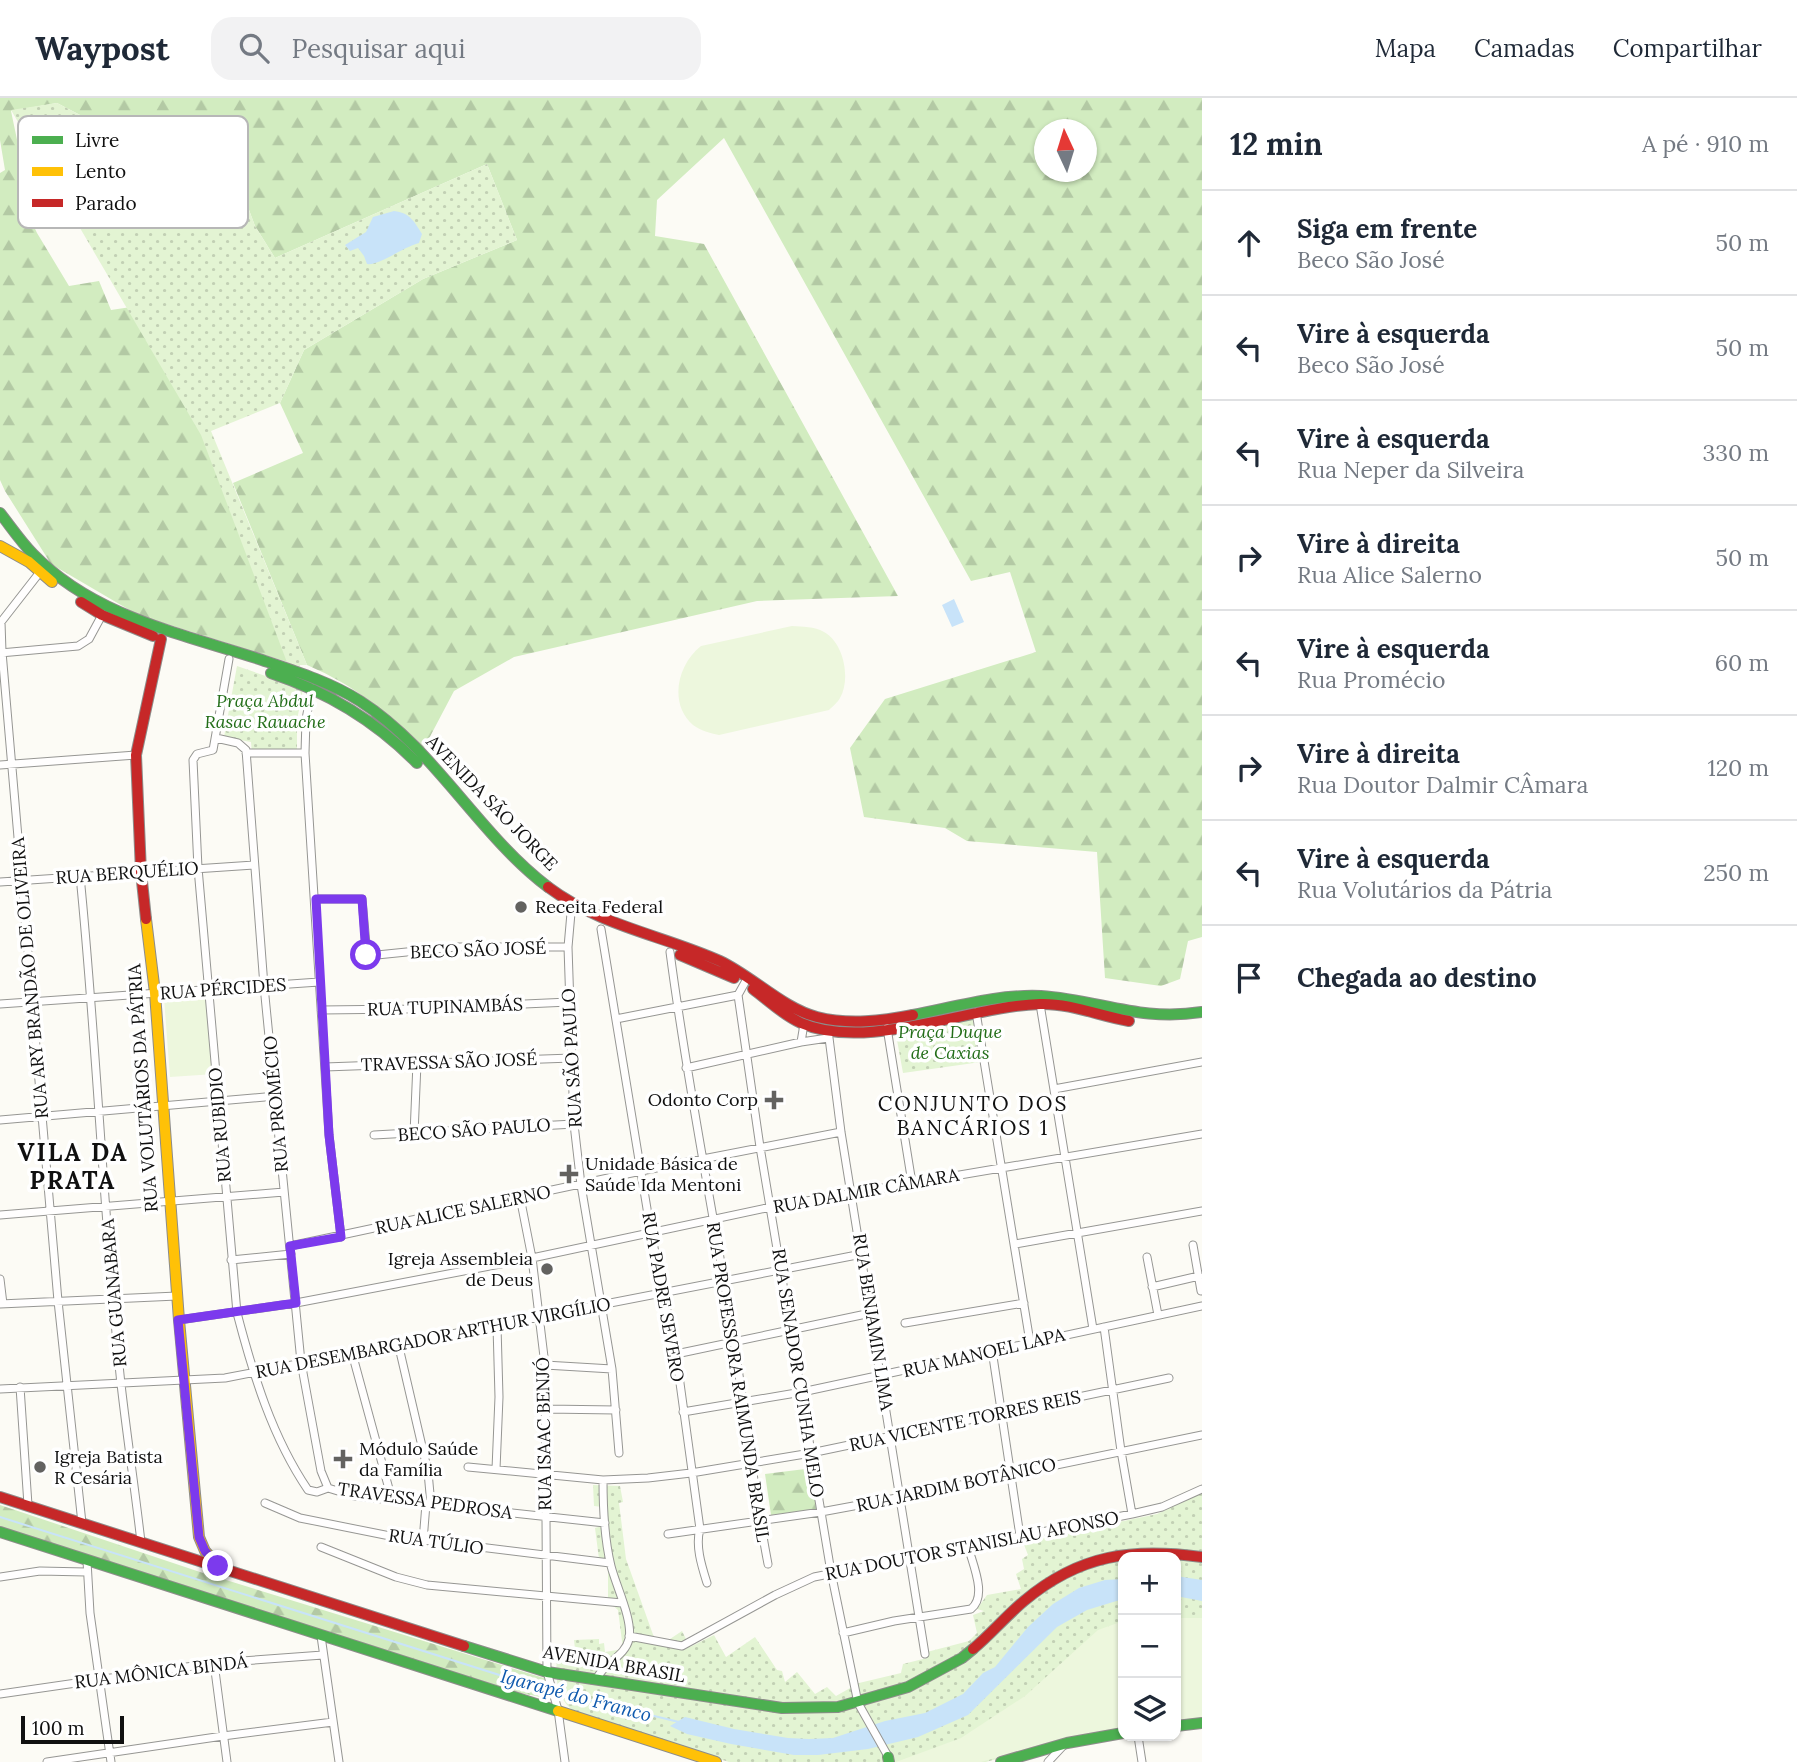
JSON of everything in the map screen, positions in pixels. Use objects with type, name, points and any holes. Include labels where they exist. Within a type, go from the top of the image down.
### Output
[{"type":"main road","name":"AVENIDA SÃO JORGE","points":[[0,513],[9,527],[50,570],[79,592],[109,609],[167,632],[304,674],[365,704],[398,730],[514,857],[577,908],[607,923],[719,961],[828,1034],[887,1028],[1040,1004],[1149,1023],[1202,1020]]},
{"type":"main road","name":"AVENIDA SÃO JORGE","points":[[0,546],[29,562],[68,594],[102,615],[161,639],[312,687],[359,711],[386,732],[514,867],[541,892],[571,913],[601,929],[746,980]]},
{"type":"main road","name":"RUA VOLUTÁRIOS DA PÁTRIA","points":[[161,639],[136,755],[141,872],[155,993],[178,1320],[199,1537],[205,1551],[218,1566]]},
{"type":"main road","name":"AVENIDA SÃO JORGE","points":[[805,1019],[857,1023],[1031,996],[1147,1015],[1202,1012]]},
{"type":"main road","name":"AVENIDA BRASIL","points":[[0,1497],[548,1675],[782,1708],[824,1708],[858,1703],[908,1687],[954,1663],[988,1637],[1023,1602],[1046,1584],[1093,1561],[1119,1554],[1142,1552],[1202,1557]]},
{"type":"main road","points":[[0,1532],[87,1566],[557,1708],[716,1762]]},
{"type":"main road","points":[[182,1555],[193,1547],[199,1537]]},
{"type":"main road","points":[[1181,1725],[1202,1723]]},
{"type":"main road","points":[[1000,1762],[1067,1743],[1118,1734]]},
{"type":"street","name":"RUA ARY BRANDÃO DE OLIVEIRA","points":[[40,572],[1,621],[1,652],[58,1301],[82,1523]]},
{"type":"street","points":[[1,652],[78,646],[89,639],[102,615]]},
{"type":"street","points":[[229,659],[216,738],[242,744],[246,753],[305,753]]},
{"type":"street","points":[[312,687],[306,719],[305,753],[329,1135],[341,1237]]},
{"type":"street","name":"RUA RUBIDIO","points":[[216,738],[212,751],[197,754],[193,760],[198,868],[237,1313],[253,1373],[286,1453],[303,1484],[312,1492],[328,1488]]},
{"type":"street","name":"RUA PROMÉCIO","points":[[246,753],[264,986],[301,1362],[321,1471],[328,1488]]},
{"type":"street","points":[[0,765],[136,755]]},
{"type":"street","name":"RUA BERQUÉLIO","points":[[0,882],[254,865]]},
{"type":"street","name":"RUA GUANABARA","points":[[80,876],[92,998],[121,1383],[141,1543]]},
{"type":"street","name":"BECO SÃO JOSÉ","points":[[316,899],[362,899],[367,956],[456,947],[568,947]]},
{"type":"street","name":"RUA SÃO PAULO","points":[[571,913],[568,947],[574,1124],[581,1185],[612,1369],[619,1453]]},
{"type":"street","name":"RUA PADRE SEVERO","points":[[601,929],[651,1233],[676,1354],[700,1529],[699,1542],[707,1583]]},
{"type":"street","name":"RUA PROFESSORA RAIMUNDA BRASIL","points":[[670,952],[686,1068],[724,1280],[744,1403],[750,1464],[768,1563]]},
{"type":"street","points":[[617,1019],[738,995],[746,980]]},
{"type":"street","name":"RUA PÉRCIDES","points":[[0,1004],[319,982]]},
{"type":"street","name":"RUA SENADOR CUNHA MELO","points":[[738,995],[760,1147],[843,1633],[858,1703],[889,1759]]},
{"type":"street","name":"RUA TUPINAMBÁS","points":[[321,1010],[569,1002]]},
{"type":"street","points":[[1040,1004],[1093,1329]]},
{"type":"street","points":[[976,1012],[1030,1342]]},
{"type":"street","points":[[801,1042],[805,1019]]},
{"type":"street","points":[[887,1028],[912,1183]]},
{"type":"street","points":[[686,1068],[828,1034]]},
{"type":"street","name":"RUA BENJAMIN LIMA","points":[[828,1034],[841,1132],[902,1497],[925,1654]]},
{"type":"street","name":"TRAVESSA SÃO JOSÉ","points":[[325,1067],[572,1058]]},
{"type":"street","points":[[1054,1089],[1202,1062]]},
{"type":"street","points":[[414,1134],[417,1063]]},
{"type":"street","points":[[0,1119],[276,1096]]},
{"type":"street","name":"BECO SÃO PAULO","points":[[374,1135],[574,1124]]},
{"type":"street","name":"RUA ALICE SALERNO","points":[[231,1260],[291,1250],[641,1171],[841,1132]]},
{"type":"street","name":"RUA DALMIR CÂMARA","points":[[178,1320],[296,1303],[532,1258],[771,1207],[1202,1134]]},
{"type":"street","points":[[0,1215],[284,1192]]},
{"type":"street","name":"RUA ISAAC BENJÓ","points":[[520,1197],[532,1258],[545,1365],[545,1596],[548,1675],[557,1708],[565,1762]]},
{"type":"street","points":[[1015,1244],[1202,1210]]},
{"type":"street","points":[[1192,1245],[1201,1291]]},
{"type":"street","name":"RUA DESEMBARGADOR ARTHUR VIRGÍLIO","points":[[0,1389],[225,1378],[862,1254]]},
{"type":"street","points":[[1147,1257],[1158,1315]]},
{"type":"street","points":[[1152,1287],[1199,1276]]},
{"type":"street","points":[[0,1279],[2,1304],[177,1296]]},
{"type":"street","points":[[905,1323],[1024,1303]]},
{"type":"street","name":"RUA MANOEL LAPA","points":[[683,1412],[881,1376],[1202,1306]]},
{"type":"street","points":[[676,1354],[871,1313]]},
{"type":"street","points":[[496,1469],[499,1397],[497,1326]]},
{"type":"street","points":[[1104,1327],[1132,1514]]},
{"type":"street","points":[[398,1343],[428,1472],[428,1505],[423,1541]]},
{"type":"street","points":[[992,1350],[1020,1536]]},
{"type":"street","points":[[352,1353],[392,1500]]},
{"type":"street","points":[[545,1365],[612,1369]]},
{"type":"street","name":"RUA VICENTE TORRES REIS","points":[[468,1467],[603,1480],[691,1473],[811,1453],[1169,1378]]},
{"type":"street","points":[[20,1387],[28,1506]]},
{"type":"street","points":[[546,1409],[617,1410]]},
{"type":"street","name":"RUA JARDIM BOTÂNICO","points":[[668,1534],[821,1513],[1202,1435]]},
{"type":"street","points":[[596,1681],[602,1671],[622,1653],[629,1636],[628,1622],[610,1563],[603,1480]]},
{"type":"street","name":"TRAVESSA PEDROSA","points":[[328,1488],[354,1496],[605,1523]]},
{"type":"street","name":"RUA DOUTOR STANISLAU AFONSO","points":[[629,1636],[676,1646],[685,1645],[775,1594],[814,1577],[1132,1514],[1162,1507],[1202,1489]]},
{"type":"street","name":"RUA TÚLIO","points":[[265,1503],[300,1518],[335,1527],[423,1541],[610,1563]]},
{"type":"street","points":[[843,1633],[920,1616],[971,1609],[979,1595],[968,1546]]},
{"type":"street","points":[[321,1547],[396,1577],[427,1585],[621,1603]]},
{"type":"street","points":[[0,1577],[87,1566],[89,1613],[111,1762]]},
{"type":"street","points":[[321,1636],[339,1762]]},
{"type":"street","name":"RUA MÔNICA BINDÁ","points":[[0,1694],[214,1664],[323,1655]]},
{"type":"street","points":[[214,1664],[227,1762]]},
{"type":"street","points":[[47,1762],[333,1722]]},
{"type":"street","points":[[1139,1741],[1142,1762]]},
{"type":"street","points":[[1048,1762],[1067,1743]]},
{"type":"green space","points":[[0,98],[1202,98],[1202,937],[1188,941],[1180,979],[1161,986],[1105,978],[1097,852],[967,841],[945,828],[864,817],[850,748],[885,699],[1036,652],[1010,572],[971,581],[724,138],[657,200],[655,236],[704,244],[898,596],[757,601],[514,657],[454,691],[424,748],[370,701],[341,682],[307,665],[233,483],[303,453],[280,403],[304,350],[423,279],[517,240],[487,164],[275,258],[255,226],[248,207],[248,116],[82,116],[57,103],[11,111],[18,144],[18,228],[35,228],[69,286],[99,281],[111,310],[151,304],[300,666],[138,615],[51,564],[5,491],[0,480],[0,173],[5,170],[0,140]]},
{"type":"green space","points":[[57,103],[82,116],[18,116],[18,122],[11,110]]},
{"type":"green space","points":[[487,164],[517,240],[423,279],[304,350],[280,403],[211,431],[307,665],[288,665],[201,435],[80,228],[248,228],[248,207],[255,226],[275,258]]},
{"type":"green space","points":[[792,626],[820,630],[831,637],[841,653],[845,681],[840,698],[829,710],[719,735],[693,725],[680,706],[679,684],[687,663],[701,646]]},
{"type":"green space","name":"Praça Abdul Rasac Rauache","points":[[237,666],[303,689],[297,720],[297,752],[252,754],[251,742],[224,737]]},
{"type":"green space","points":[[208,995],[215,1074],[170,1077],[164,998]]},
{"type":"green space","name":"Praça Duque de Caxias","points":[[974,1015],[981,1062],[903,1073],[895,1029]]},
{"type":"green space","points":[[813,1468],[816,1509],[771,1515],[765,1474]]},
{"type":"green space","points":[[593,1485],[620,1486],[623,1502],[619,1503],[626,1559],[656,1643],[661,1645],[682,1631],[690,1647],[714,1635],[726,1657],[755,1637],[777,1670],[782,1671],[785,1682],[797,1672],[815,1694],[827,1687],[836,1696],[859,1683],[901,1673],[903,1664],[927,1658],[927,1652],[969,1641],[977,1633],[973,1615],[984,1611],[977,1609],[987,1595],[1021,1589],[1016,1574],[1024,1569],[1022,1559],[1028,1555],[1023,1542],[1157,1514],[1202,1493],[1202,1718],[1181,1721],[1181,1552],[1118,1552],[1118,1730],[1065,1739],[986,1762],[729,1762],[584,1717],[569,1707],[560,1694],[557,1660],[576,1658],[574,1640],[599,1639],[599,1644],[604,1643],[605,1652],[623,1649],[618,1610],[608,1601],[608,1568],[599,1559],[595,1528],[602,1526],[603,1507],[594,1506]]},
{"type":"green space","points":[[0,1505],[200,1572],[544,1678],[548,1687],[541,1697],[515,1692],[0,1529]]},
{"type":"green space","points":[[1181,1618],[1202,1618],[1202,1717],[1181,1720]]},
{"type":"green space","points":[[1118,1623],[1118,1728],[1065,1738],[981,1762],[896,1762],[961,1738],[1025,1696],[1098,1630]]},
{"type":"water","points":[[394,211],[408,216],[414,222],[422,234],[419,243],[372,264],[367,264],[358,248],[350,251],[345,245],[366,232],[373,217]]},
{"type":"water","points":[[954,599],[964,622],[952,627],[942,605]]},
{"type":"water","points":[[1181,1577],[1202,1580],[1202,1601],[1181,1597]]},
{"type":"water","points":[[1118,1579],[1118,1601],[1087,1610],[1057,1627],[968,1715],[918,1737],[868,1749],[794,1755],[687,1734],[670,1726],[685,1717],[788,1738],[833,1738],[885,1721],[925,1713],[963,1694],[983,1673],[995,1667],[1028,1627],[1053,1604],[1079,1588],[1105,1580]]},
{"type":"waterway","name":"Igarapé do Franco","points":[[0,1517],[550,1691]]},
{"type":"waterway","name":"Igarapé do Franco","points":[[555,1692],[679,1722]]},
{"type":"traffic: fast","points":[[0,513],[29,549],[57,576],[111,608],[171,632],[300,673],[360,701],[411,743],[500,842],[548,887]]},
{"type":"traffic: fast","points":[[271,673],[312,689],[350,709],[384,733],[417,763]]},
{"type":"traffic: fast","points":[[913,1015],[977,1002],[1025,996],[1062,998],[1159,1014],[1202,1012]]},
{"type":"traffic: fast","points":[[0,1532],[558,1711]]},
{"type":"traffic: fast","points":[[464,1646],[547,1672],[782,1708],[838,1707],[908,1687],[962,1658],[973,1649]]},
{"type":"traffic: fast","points":[[1181,1725],[1202,1723]]},
{"type":"traffic: fast","points":[[1001,1762],[1067,1743],[1118,1734]]},
{"type":"traffic: fast","points":[[888,1757],[889,1762]]},
{"type":"traffic: slow","points":[[0,546],[29,562],[52,582]]},
{"type":"traffic: slow","points":[[146,919],[155,993],[179,1320],[199,1537],[205,1551],[218,1566]]},
{"type":"traffic: slow","points":[[558,1711],[716,1762]]},
{"type":"traffic: jam","points":[[81,602],[102,615],[153,636]]},
{"type":"traffic: jam","points":[[146,919],[141,872],[136,755],[161,639]]},
{"type":"traffic: jam","points":[[548,887],[610,921],[720,961],[805,1013],[853,1021],[913,1015]]},
{"type":"traffic: jam","points":[[680,955],[734,978]]},
{"type":"traffic: jam","points":[[753,989],[794,1020],[827,1031],[856,1033],[887,1030],[1040,1004],[1074,1008],[1129,1021]]},
{"type":"traffic: jam","points":[[0,1497],[464,1646]]},
{"type":"traffic: jam","points":[[973,1649],[1017,1607],[1045,1585],[1086,1564],[1108,1558],[1153,1553],[1202,1557]]},
{"type":"place","name":"Receita Federal","points":[[521,907]]},
{"type":"place","name":"Odonto Corp","points":[[774,1100]]},
{"type":"place","name":"Unidade Básica de Saúde Ida Mentoni","points":[[569,1174]]},
{"type":"place","name":"Igreja Assembleia de Deus","points":[[547,1269]]},
{"type":"place","name":"Módulo Saúde da Família","points":[[343,1459]]},
{"type":"place","name":"Igreja Batista R Cesária","points":[[40,1467]]},
{"type":"district","name":"CONJUNTO DOS BANCÁRIOS 1","points":[[973,1116]]},
{"type":"district","name":"VILA DA PRATA","points":[[73,1167]]},
{"type":"route","points":[[218,1566],[205,1551],[199,1537],[178,1320],[296,1303],[290,1246],[341,1237],[329,1135],[316,899],[362,899],[366,955]]}]
